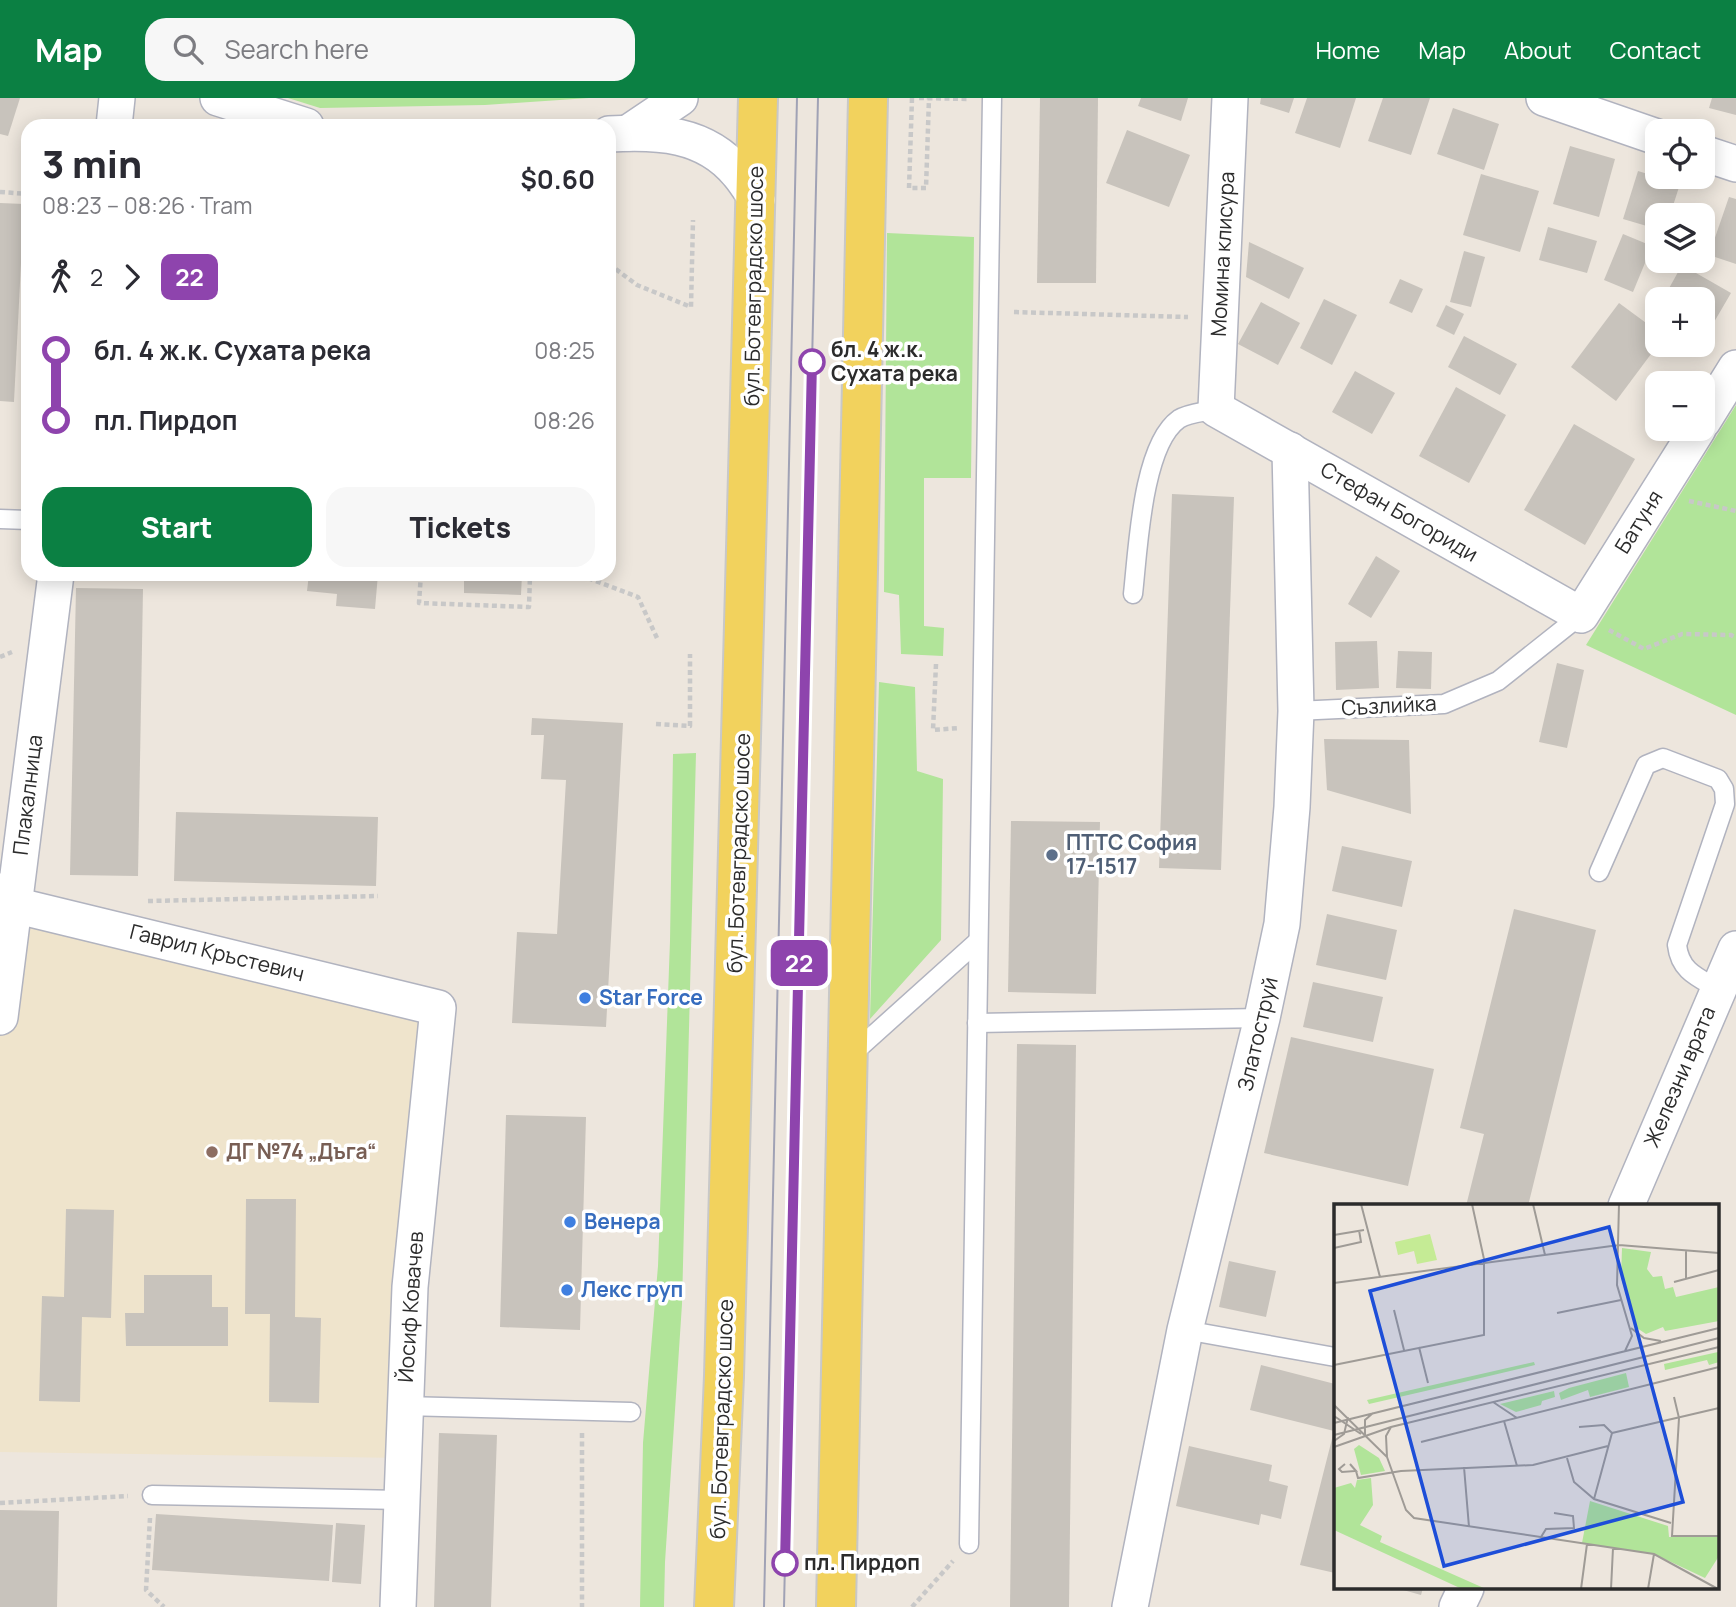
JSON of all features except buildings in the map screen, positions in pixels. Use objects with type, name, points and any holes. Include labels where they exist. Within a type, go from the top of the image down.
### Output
[{"type":"main road","name":"бул. Ботевградско шосе","points":[[714,1607],[724,1376],[758,98]]},
{"type":"main road","points":[[836,1607],[868,98]]},
{"type":"street","points":[[115,119],[117,98]]},
{"type":"street","points":[[218,98],[284,119]]},
{"type":"street","points":[[619,133],[680,98]]},
{"type":"street","name":"Момина клисура","points":[[1216,409],[1230,98]]},
{"type":"street","points":[[1544,98],[1645,133]]},
{"type":"street","points":[[619,133],[678,135],[710,149],[737,171],[757,200]]},
{"type":"street","points":[[1715,157],[1736,164]]},
{"type":"street","points":[[1715,402],[1736,368]]},
{"type":"street","name":"Стефан Богориди","points":[[1216,409],[1581,615]]},
{"type":"street","name":"Батуня","points":[[1581,615],[1690,441]]},
{"type":"street","name":"Златоструй","points":[[1130,1607],[1185,1330],[1262,1018],[1282,923],[1292,807],[1296,711],[1290,450]]},
{"type":"street","name":"Плакалница","points":[[0,1017],[7,898],[55,581]]},
{"type":"street","name":"Гаврил Кръстевич","points":[[7,898],[438,1008]]},
{"type":"street","name":"Железни врата","points":[[1627,1204],[1736,949]]},
{"type":"street","name":"Йосиф Ковачев","points":[[398,1607],[410,1287],[438,1008]]},
{"type":"street","points":[[1457,1607],[1465,1590]]},
{"type":"lane","points":[[969,1544],[992,98]]},
{"type":"lane","points":[[1133,594],[1147,482],[1160,441],[1180,418],[1216,409]]},
{"type":"lane","points":[[0,519],[21,520]]},
{"type":"lane","name":"Съзлийка","points":[[1296,711],[1444,704],[1498,681],[1581,615]]},
{"type":"lane","points":[[1599,872],[1646,765],[1663,758],[1718,779],[1724,789],[1725,804],[1677,945],[1679,959],[1688,972],[1718,989]]},
{"type":"lane","points":[[847,1058],[978,942]]},
{"type":"lane","points":[[977,1023],[1262,1018]]},
{"type":"lane","points":[[1185,1330],[1334,1357]]},
{"type":"lane","points":[[404,1406],[631,1412]]},
{"type":"lane","points":[[152,1495],[401,1500]]},
{"type":"path","points":[[912,98],[909,188],[926,188],[929,98]]},
{"type":"path","points":[[0,192],[21,194]]},
{"type":"path","points":[[616,269],[637,285],[691,307],[694,220]]},
{"type":"path","points":[[1014,312],[1220,318]]},
{"type":"path","points":[[1656,494],[1736,510]]},
{"type":"path","points":[[421,581],[419,603],[530,607],[530,581]]},
{"type":"path","points":[[596,581],[638,597],[657,638]]},
{"type":"path","points":[[1581,615],[1644,649],[1682,634],[1731,635],[1736,638]]},
{"type":"path","points":[[656,724],[690,726],[690,654]]},
{"type":"path","points":[[933,730],[936,664]]},
{"type":"path","points":[[140,902],[377,896]]},
{"type":"path","points":[[582,1409],[582,1607]]},
{"type":"path","points":[[0,1503],[152,1495],[146,1590],[164,1607]]},
{"type":"path","points":[[912,1607],[969,1544]]},
{"type":"shaded area","name":"ДГ №74 „Дъга“","points":[[14,905],[438,1008],[403,1458],[0,1452],[0,1017]]},
{"type":"green space","points":[[288,98],[589,98],[485,105],[320,108]]},
{"type":"green space","points":[[887,233],[974,237],[971,478],[924,478],[924,626],[944,628],[943,656],[901,654],[899,595],[884,592]]},
{"type":"green space","points":[[1736,405],[1736,715],[1586,645]]},
{"type":"green space","points":[[879,682],[915,687],[917,771],[943,779],[941,940],[870,1019]]},
{"type":"green space","points":[[696,753],[682,1304],[664,1607],[640,1607],[643,1443],[658,1266],[670,941],[673,754]]},
{"type":"tram line","points":[[764,1607],[797,98]]},
{"type":"tram line","points":[[784,1607],[818,98]]},
{"type":"tram line","name":"22","points":[[785,1563],[812,362]]},
{"type":"place","name":"бл. 4 ж.к. Сухата река","points":[[812,362]]},
{"type":"place","name":"ПТТС София 17-1517","points":[[1052,855]]},
{"type":"place","name":"Star Force","points":[[585,998]]},
{"type":"place","name":"ДГ №74 „Дъга“","points":[[212,1152]]},
{"type":"place","name":"Венера","points":[[570,1222]]},
{"type":"place","name":"Лекс груп","points":[[567,1290]]},
{"type":"place","name":"пл. Пирдоп","points":[[785,1563]]}]
